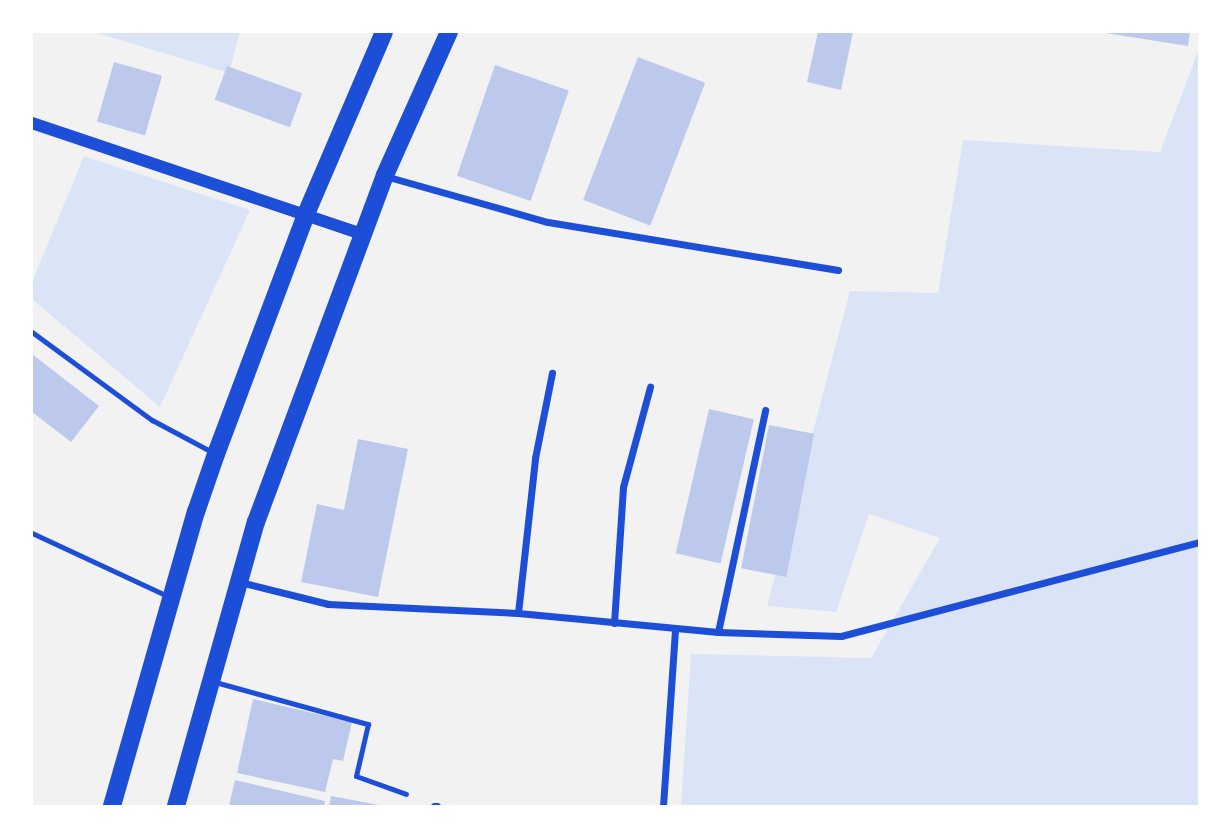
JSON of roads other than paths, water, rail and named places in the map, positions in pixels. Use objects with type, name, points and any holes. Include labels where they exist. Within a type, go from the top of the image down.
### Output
[{"type":"main road","points":[[111,807],[216,454],[306,214],[384,32]]},
{"type":"main road","points":[[176,807],[256,522],[385,175],[449,32]]},
{"type":"street","points":[[32,123],[362,234]]},
{"type":"street","points":[[385,175],[548,222],[838,270]]},
{"type":"street","points":[[518,614],[535,458],[552,373]]},
{"type":"street","points":[[614,623],[622,487],[650,387]]},
{"type":"street","points":[[718,632],[765,410]]},
{"type":"street","points":[[240,582],[328,604],[518,614],[718,632],[841,636],[1199,542]]},
{"type":"street","points":[[663,807],[675,629]]},
{"type":"lane","points":[[32,332],[152,420],[216,454]]},
{"type":"lane","points":[[32,534],[172,597]]},
{"type":"lane","points":[[212,681],[368,724],[356,776],[406,794]]}]
